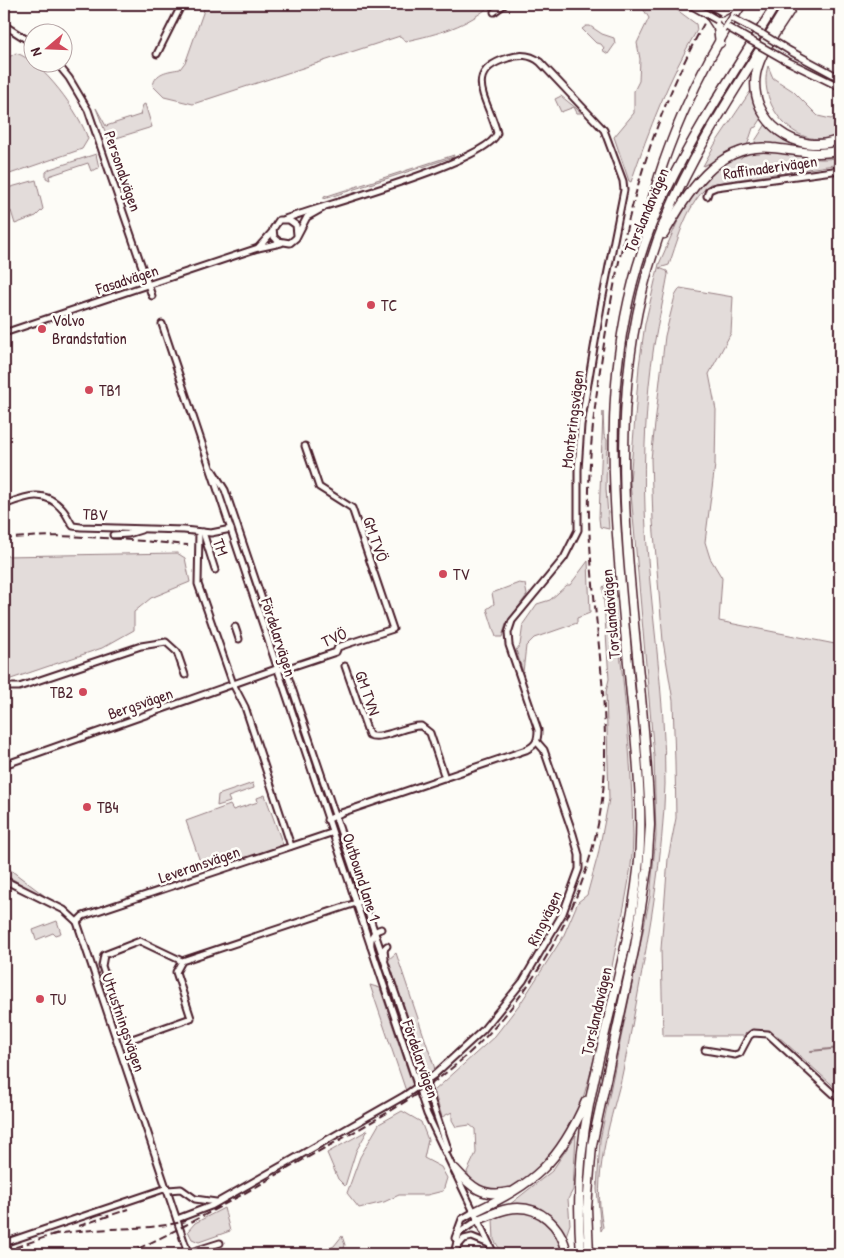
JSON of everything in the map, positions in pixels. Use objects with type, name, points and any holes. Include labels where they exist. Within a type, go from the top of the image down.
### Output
[{"type":"main road","points":[[722,12],[737,4]]},
{"type":"main road","points":[[642,249],[648,211],[684,111],[727,27],[742,4]]},
{"type":"main road","name":"Torslandavägen","points":[[581,1254],[580,1173],[585,1127],[625,943],[639,867],[639,786],[616,516],[612,426],[622,328],[642,249],[666,191],[690,144],[776,4]]},
{"type":"main road","name":"Torslandavägen","points":[[589,1254],[587,1208],[590,1161],[598,1110],[635,946],[647,869],[650,825],[625,517],[624,446],[626,383],[635,320],[666,218],[684,180],[713,126],[788,4]]},
{"type":"main road","points":[[794,4],[760,62],[755,85],[759,105],[772,127],[788,138],[816,145],[840,139]]},
{"type":"main road","points":[[710,16],[718,28],[720,42]]},
{"type":"main road","points":[[655,251],[694,185],[708,170],[726,158],[759,148],[817,154],[840,150]]},
{"type":"main road","points":[[474,1212],[518,1189],[546,1167],[572,1133],[597,1069]]},
{"type":"main road","points":[[594,1254],[593,1195],[598,1110]]},
{"type":"main road","points":[[454,1169],[468,1184],[481,1192],[495,1194],[518,1189]]},
{"type":"main road","points":[[478,1220],[513,1208],[537,1212],[557,1228],[567,1254]]},
{"type":"street","points":[[157,54],[182,4]]},
{"type":"street","points":[[494,12],[504,4]]},
{"type":"street","points":[[689,4],[785,60],[840,87]]},
{"type":"street","points":[[708,4],[840,78]]},
{"type":"street","points":[[4,25],[22,37]]},
{"type":"street","name":"Monteringsvägen","points":[[480,84],[484,72],[497,61],[520,55],[536,59],[604,130],[623,181],[624,190],[601,306],[581,426],[578,470],[578,530],[564,558],[512,621],[508,633],[509,645],[538,730],[537,742]]},
{"type":"street","name":"Personalvägen","points":[[64,72],[88,110],[152,296]]},
{"type":"street","name":"Fasadvägen","points":[[258,248],[273,231],[276,223],[448,166],[492,142],[496,138],[497,131],[480,84]]},
{"type":"street","name":"Raffinaderivägen","points":[[707,196],[710,190],[716,187],[840,170]]},
{"type":"street","name":"Fasadvägen","points":[[4,333],[258,248],[292,242],[307,217],[328,205]]},
{"type":"street","points":[[285,219],[295,224],[297,235]]},
{"type":"street","points":[[273,231],[275,239],[281,243]]},
{"type":"street","name":"Fördelarvägen","points":[[162,324],[276,669],[332,817]]},
{"type":"street","name":"GM TVÖ","points":[[304,446],[319,487],[352,508],[393,628]]},
{"type":"street","name":"Fördelarvägen","points":[[207,461],[225,490],[332,817]]},
{"type":"street","name":"TBV","points":[[4,505],[33,494],[58,505],[74,526],[201,532],[230,530]]},
{"type":"street","points":[[230,530],[236,527]]},
{"type":"street","points":[[113,535],[152,529]]},
{"type":"street","points":[[201,532],[198,584],[233,684],[245,707],[291,846]]},
{"type":"street","name":"TM","points":[[201,532],[215,570]]},
{"type":"street","points":[[235,627],[239,639]]},
{"type":"street","name":"TVÖ","points":[[284,669],[336,652],[338,647],[393,628]]},
{"type":"street","points":[[4,688],[19,687],[141,646],[166,642],[177,652],[185,675]]},
{"type":"street","name":"GM TVN","points":[[345,666],[369,735],[379,737],[409,727],[421,726],[430,733],[445,778]]},
{"type":"street","name":"Bergsvägen","points":[[4,764],[276,669],[284,669]]},
{"type":"street","points":[[332,817],[526,750],[537,742]]},
{"type":"street","name":"Ringvägen","points":[[216,1202],[404,1096],[434,1075],[483,1030],[523,981],[563,914],[579,869],[579,855],[572,829],[544,750],[537,742]]},
{"type":"street","points":[[332,817],[331,833],[360,901],[372,924],[381,929],[373,934]]},
{"type":"street","points":[[332,817],[360,901]]},
{"type":"street","name":"Outbound lane 1","points":[[332,817],[360,901],[370,943]]},
{"type":"street","name":"Leveransvägen","points":[[77,922],[83,916],[331,833]]},
{"type":"street","points":[[4,880],[64,910],[77,922]]},
{"type":"street","points":[[182,961],[140,941],[104,955],[102,966],[124,1033],[128,1038],[132,1039],[191,1018],[176,972],[182,961],[360,901]]},
{"type":"street","name":"Fördelarvägen","points":[[360,901],[372,924],[373,934],[454,1169]]},
{"type":"street","name":"Fördelarvägen","points":[[360,901],[372,955],[427,1114],[494,1254]]},
{"type":"street","name":"Utrustningsvägen","points":[[77,922],[177,1219]]},
{"type":"street","name":"Fördelarvägen","points":[[372,955],[370,943],[373,934]]},
{"type":"street","name":"Fördelarvägen","points":[[386,972],[387,966],[383,953],[387,946]]},
{"type":"street","points":[[705,1050],[735,1055],[740,1053],[749,1036],[753,1033],[768,1034],[840,1100]]},
{"type":"street","points":[[4,1243],[167,1189],[181,1189],[195,1199],[216,1202]]},
{"type":"street","points":[[216,1202],[204,1210],[177,1219],[187,1254],[220,1243]]},
{"type":"street","points":[[455,1249],[456,1231],[460,1222],[474,1212]]},
{"type":"street","points":[[455,1249],[462,1230],[478,1220]]},
{"type":"street","points":[[455,1249],[464,1240],[472,1236],[489,1244]]},
{"type":"shaded area","points":[[202,4],[492,4],[463,24],[441,32],[406,41],[400,36],[193,104],[164,97],[153,86],[154,81],[163,73],[180,69],[186,61],[204,10]]},
{"type":"shaded area","points":[[640,4],[669,4],[696,24],[697,30],[660,104],[631,182],[629,181],[614,137],[634,113],[634,91],[639,81],[640,59],[637,43],[649,18]]},
{"type":"shaded area","points":[[590,26],[602,34],[614,38],[615,44],[608,54],[602,50],[604,48],[601,44],[596,43],[582,29]]},
{"type":"shaded area","points":[[16,53],[22,56],[22,72],[43,72],[59,89],[84,128],[88,139],[82,149],[4,176],[4,60]]},
{"type":"shaded area","points":[[768,66],[773,78],[793,91],[818,116],[831,119],[840,114],[840,133],[825,138],[810,138],[796,132],[784,123],[768,97],[766,81]]},
{"type":"shaded area","points":[[752,89],[754,101],[762,118],[756,127],[753,128],[747,146],[703,166],[715,144]]},
{"type":"shaded area","points":[[561,96],[582,113],[577,113],[574,107],[561,112],[555,99]]},
{"type":"shaded area","points":[[145,104],[152,127],[108,139],[96,108],[106,126],[140,115]]},
{"type":"shaded area","points":[[766,124],[776,135],[791,143],[790,146],[756,145],[755,141]]},
{"type":"shaded area","points":[[758,151],[819,159],[840,157],[840,164],[710,184],[695,201],[680,232],[669,265],[659,268],[667,271],[668,274],[654,345],[649,386],[644,489],[647,543],[663,715],[665,750],[664,811],[659,865],[647,946],[621,1080],[603,1152],[599,1190],[603,1227],[601,1231],[597,1189],[600,1140],[650,897],[656,836],[654,756],[630,482],[639,366],[645,324],[659,264],[677,223],[698,185],[720,166],[741,158],[743,155]]},
{"type":"shaded area","points":[[96,154],[99,168],[91,171],[88,163],[49,176],[50,180],[46,178],[46,172],[50,169]]},
{"type":"shaded area","points":[[454,155],[453,157],[324,199],[324,197]]},
{"type":"shaded area","points":[[36,180],[43,209],[36,216],[15,224],[11,211],[7,212],[4,203],[4,189]]},
{"type":"shaded area","points":[[680,288],[733,297],[731,333],[709,374],[716,410],[715,465],[705,542],[710,558],[722,578],[719,621],[840,645],[840,1092],[778,1036],[663,1036],[661,949],[668,859],[676,818],[675,762],[673,701],[663,641],[653,521],[651,459],[665,336],[675,296]]},
{"type":"shaded area","points":[[603,412],[604,435],[607,440],[606,489],[609,529],[600,527],[599,518]]},
{"type":"shaded area","points":[[177,553],[185,558],[190,582],[151,598],[134,612],[134,630],[102,648],[5,681],[4,556]]},
{"type":"shaded area","points":[[588,561],[590,613],[577,618],[577,623],[534,638],[526,646],[523,672],[516,650],[520,645],[523,624],[537,604],[550,600],[567,585],[570,585]]},
{"type":"shaded area","points":[[519,583],[525,584],[527,595],[506,624],[502,637],[496,637],[487,609],[494,604],[492,593]]},
{"type":"shaded area","points":[[606,584],[612,584],[623,678],[629,741],[633,836],[629,880],[599,1036],[590,1076],[577,1114],[567,1134],[552,1155],[526,1181],[517,1186],[501,1189],[483,1188],[473,1185],[467,1172],[476,1153],[475,1129],[470,1125],[456,1127],[452,1120],[452,1112],[442,1117],[434,1091],[495,1036],[522,1001],[563,937],[578,902],[587,895],[598,855],[609,799],[606,692],[609,679],[603,587]]},
{"type":"shaded area","points":[[253,783],[254,788],[228,797],[230,802],[217,806],[218,795]]},
{"type":"shaded area","points":[[265,795],[283,845],[204,873],[186,821],[230,805],[233,810],[258,802],[257,798]]},
{"type":"shaded area","points":[[4,865],[45,896],[45,898],[4,874]]},
{"type":"shaded area","points":[[57,921],[61,933],[55,935],[53,933],[36,940],[33,930]]},
{"type":"shaded area","points":[[396,953],[435,1069],[428,1074],[388,960]]},
{"type":"shaded area","points":[[370,985],[380,988],[413,1086],[406,1091]]},
{"type":"shaded area","points":[[402,1111],[421,1122],[428,1140],[424,1158],[441,1167],[447,1178],[443,1191],[427,1195],[399,1195],[384,1202],[359,1208],[347,1193],[360,1157],[379,1124]]},
{"type":"shaded area","points":[[368,1130],[356,1151],[345,1186],[338,1179],[327,1153]]},
{"type":"shaded area","points":[[576,1135],[573,1190],[568,1199],[570,1224],[566,1236],[556,1221],[542,1211],[527,1206],[509,1205],[552,1171]]},
{"type":"shaded area","points":[[224,1208],[230,1231],[199,1242],[192,1239],[188,1231],[195,1223]]},
{"type":"shaded area","points":[[507,1212],[529,1214],[545,1220],[556,1233],[564,1254],[503,1254],[494,1240],[493,1219]]},
{"type":"shaded area","points":[[342,1236],[345,1245],[342,1254],[318,1254],[334,1246]]},
{"type":"waterway","points":[[811,1051],[840,1048]]},
{"type":"railway","points":[[127,1254],[215,1209],[378,1118],[450,1070],[493,1029],[517,1000],[539,969],[558,936],[574,902],[597,830],[603,792],[605,755],[603,689],[589,523],[593,428],[604,346],[624,241],[646,159],[676,80],[715,4]]},
{"type":"railway","points":[[4,539],[50,536],[188,545]]},
{"type":"railway","points":[[79,1226],[129,1209]]},
{"type":"railway","points":[[51,1235],[68,1232],[153,1227],[186,1221]]},
{"type":"railway","points":[[4,1251],[58,1233]]},
{"type":"place","name":"TC","points":[[371,305]]},
{"type":"place","name":"Volvo Brandstation","points":[[42,329]]},
{"type":"place","name":"TB1","points":[[89,390]]},
{"type":"place","name":"TV","points":[[443,574]]},
{"type":"place","name":"TB2","points":[[83,692]]},
{"type":"place","name":"TB4","points":[[87,807]]},
{"type":"place","name":"TU","points":[[40,999]]}]
